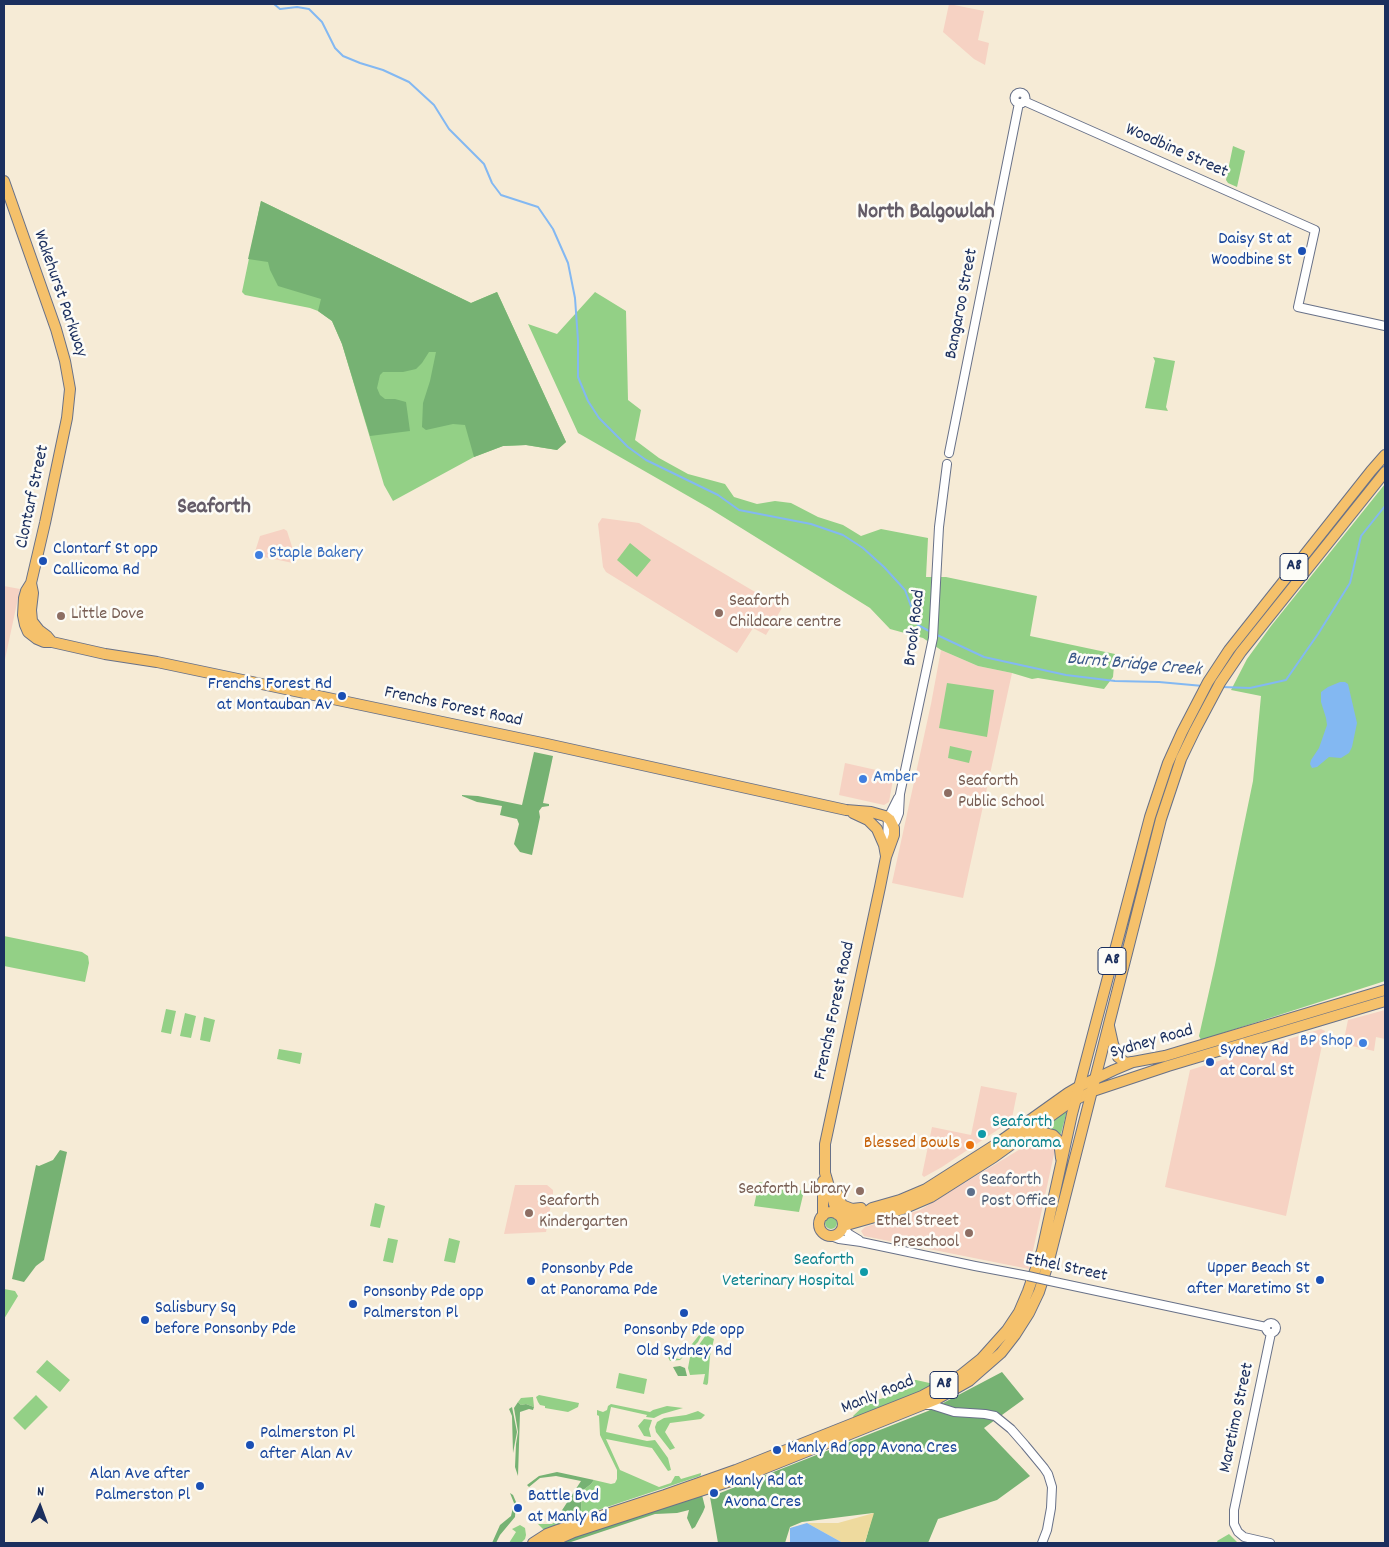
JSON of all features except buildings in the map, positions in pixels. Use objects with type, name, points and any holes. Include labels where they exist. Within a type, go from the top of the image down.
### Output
[{"type":"main road","name":"Wakehurst Parkway","points":[[4,181],[56,329],[65,361],[70,389],[68,418]]},
{"type":"main road","name":"Clontarf Street","points":[[32,629],[24,620],[23,610],[26,591],[31,583],[68,418]]},
{"type":"main road","name":"A8","points":[[1080,1086],[1150,816],[1168,763],[1182,732],[1205,686],[1242,632],[1385,455]]},
{"type":"main road","name":"A8","points":[[1093,1091],[1161,819],[1182,759],[1195,730],[1218,687],[1255,633],[1385,472]]},
{"type":"main road","name":"Frenchs Forest Road","points":[[32,629],[37,639],[44,642],[157,662],[529,740],[846,810],[871,812],[889,823],[894,835],[886,857],[824,1153],[826,1175],[838,1214]]},
{"type":"main road","name":"Frenchs Forest Road","points":[[846,810],[863,817],[873,824],[880,834],[886,857]]},
{"type":"main road","points":[[873,824],[889,823]]},
{"type":"main road","name":"Sydney Road","points":[[838,1214],[852,1215],[868,1211],[926,1189],[979,1156],[1055,1101],[1096,1078],[1133,1062],[1165,1056],[1385,990]]},
{"type":"main road","name":"Sydney Road","points":[[843,1226],[903,1209],[931,1197],[994,1157],[1076,1098],[1168,1066],[1385,1001]]},
{"type":"main road","points":[[1335,1005],[1339,1016]]},
{"type":"main road","points":[[1109,1026],[1118,1057],[1126,1063],[1133,1062]]},
{"type":"main road","name":"Manly Road","points":[[549,1543],[574,1532],[702,1486],[922,1396],[961,1375],[981,1359],[1007,1330],[1019,1312],[1028,1291],[1042,1251],[1061,1159],[1080,1086]]},
{"type":"main road","name":"Manly Road","points":[[533,1543],[547,1534],[558,1530],[702,1486],[752,1474],[922,1405],[969,1381],[1000,1353],[1016,1335],[1039,1292],[1093,1091]]},
{"type":"main road","points":[[1015,1142],[1039,1133],[1050,1134],[1057,1138],[1061,1159]]},
{"type":"main road","name":"Frenchs Forest Road","points":[[823,1216],[823,1181],[826,1175]]},
{"type":"main road","points":[[826,1175],[832,1182],[842,1205],[852,1209],[872,1208]]},
{"type":"main road","points":[[830,1212],[838,1214],[843,1226],[839,1234],[825,1235],[820,1229],[819,1222],[823,1216],[830,1212]]},
{"type":"street","name":"Woodbine Street","points":[[1022,102],[1315,230],[1298,307],[1385,326]]},
{"type":"street","name":"Bangaroo Street","points":[[947,464],[943,461],[942,457],[949,453],[1022,102]]},
{"type":"street","name":"Brook Road","points":[[884,845],[887,839],[889,823],[900,794],[935,626],[939,527],[947,464]]},
{"type":"street","points":[[859,1222],[856,1230],[860,1241]]},
{"type":"street","name":"Ethel Street","points":[[843,1226],[849,1234],[860,1241]]},
{"type":"street","name":"Ethel Street","points":[[831,1236],[1028,1276],[1268,1330]]},
{"type":"street","name":"Maretimo Street","points":[[1268,1330],[1234,1510],[1234,1524],[1238,1532],[1244,1537],[1270,1543]]},
{"type":"street","points":[[948,1393],[945,1402],[949,1411]]},
{"type":"street","points":[[922,1405],[932,1405],[949,1411],[985,1414],[1000,1420],[1011,1428],[1044,1468],[1050,1480],[1052,1500],[1047,1530],[1042,1543]]},
{"type":"shaded area","points":[[949,4],[984,11],[978,40],[989,43],[985,65],[974,59],[943,32]]},
{"type":"shaded area","points":[[602,518],[639,523],[782,608],[766,635],[753,628],[737,653],[606,572],[603,567],[598,524]]},
{"type":"shaded area","points":[[284,529],[287,531],[296,559],[293,563],[254,555],[260,536]]},
{"type":"shaded area","points":[[4,586],[20,589],[4,664]]},
{"type":"shaded area","name":"Seaforth Public School","points":[[941,650],[978,666],[1012,673],[963,898],[892,883]]},
{"type":"shaded area","points":[[845,763],[894,774],[889,802],[884,805],[839,795]]},
{"type":"shaded area","points":[[1385,1010],[1385,1039],[1376,1037],[1374,1051],[1343,1044],[1348,1020]]},
{"type":"shaded area","points":[[1321,1029],[1325,1031],[1286,1216],[1165,1187],[1190,1070]]},
{"type":"shaded area","name":"Seaforth Panorama","points":[[981,1086],[1017,1093],[1012,1118],[1008,1123],[924,1177],[922,1175],[932,1127],[971,1135]]},
{"type":"shaded area","points":[[1040,1137],[1049,1138],[1056,1145],[1029,1269],[864,1236],[861,1231],[865,1227],[920,1210]]},
{"type":"shaded area","name":"Seaforth Kindergarten","points":[[515,1185],[547,1185],[553,1190],[546,1232],[504,1234]]},
{"type":"green space","points":[[1233,146],[1245,151],[1237,187],[1226,180]]},
{"type":"green space","points":[[261,201],[471,303],[497,292],[566,442],[557,450],[526,445],[503,446],[474,457],[393,501],[384,485],[342,344],[332,321],[310,308],[245,295],[242,292]]},
{"type":"green space","points":[[261,201],[471,303],[497,292],[566,442],[557,450],[526,445],[503,446],[474,457],[465,425],[453,424],[426,430],[422,427],[423,403],[436,352],[429,352],[416,369],[403,372],[383,372],[380,375],[377,388],[380,395],[385,399],[406,402],[410,431],[370,436],[342,344],[332,321],[318,311],[321,299],[278,286],[268,262],[248,259]]},
{"type":"green space","points":[[595,292],[626,311],[628,400],[641,410],[635,440],[659,458],[688,474],[725,484],[734,497],[757,504],[775,501],[791,503],[818,517],[843,525],[861,536],[881,529],[928,538],[926,577],[946,577],[1037,596],[1030,636],[1115,654],[1113,677],[1104,689],[1038,678],[1032,679],[978,666],[941,650],[923,638],[890,629],[870,608],[709,508],[578,433],[528,324],[557,334]]},
{"type":"green space","points":[[1153,357],[1175,361],[1166,407],[1168,411],[1145,408],[1155,361]]},
{"type":"green space","points":[[1385,484],[1385,981],[1201,1040],[1199,1036],[1253,781],[1261,696],[1231,690],[1247,659],[1271,626]]},
{"type":"green space","points":[[630,543],[651,560],[637,577],[617,560]]},
{"type":"green space","points":[[947,683],[994,690],[987,737],[939,728]]},
{"type":"green space","points":[[950,746],[972,751],[969,763],[948,758]]},
{"type":"green space","points":[[534,752],[553,756],[543,803],[549,804],[549,806],[542,807],[539,811],[540,817],[532,855],[520,852],[514,844],[519,824],[517,819],[500,815],[502,806],[477,802],[462,795],[478,796],[522,805]]},
{"type":"green space","points":[[4,936],[82,952],[88,956],[89,963],[85,982],[4,966]]},
{"type":"green space","points":[[166,1009],[176,1011],[171,1034],[161,1032]]},
{"type":"green space","points":[[185,1013],[196,1016],[191,1038],[180,1036]]},
{"type":"green space","points":[[204,1017],[215,1020],[210,1042],[200,1040]]},
{"type":"green space","points":[[279,1049],[302,1053],[300,1064],[277,1059]]},
{"type":"green space","points":[[1067,1110],[1061,1134],[1055,1131],[1038,1129]]},
{"type":"green space","points":[[60,1150],[67,1152],[44,1260],[36,1266],[24,1282],[12,1279],[36,1165],[39,1166],[53,1160]]},
{"type":"green space","points":[[759,1182],[804,1191],[799,1212],[754,1206]]},
{"type":"green space","points":[[375,1203],[385,1206],[380,1228],[370,1226]]},
{"type":"green space","points":[[833,1217],[836,1218],[836,1228],[829,1229],[826,1228],[825,1221],[826,1218]]},
{"type":"green space","points":[[388,1238],[398,1240],[393,1263],[383,1261]]},
{"type":"green space","points":[[449,1238],[460,1241],[455,1263],[444,1261]]},
{"type":"green space","points":[[4,1289],[15,1291],[18,1296],[4,1319]]},
{"type":"green space","points":[[700,1334],[702,1334],[698,1342],[680,1360],[670,1361],[668,1357],[680,1359]]},
{"type":"green space","points":[[706,1335],[714,1339],[707,1385],[703,1384],[705,1374],[690,1375],[688,1368],[690,1357]]},
{"type":"green space","points":[[47,1360],[70,1380],[60,1392],[36,1372]]},
{"type":"green space","points":[[680,1366],[685,1368],[687,1376],[678,1376],[673,1367]]},
{"type":"green space","points":[[1002,1372],[1024,1399],[984,1428],[1030,1476],[997,1500],[938,1519],[928,1543],[865,1543],[873,1513],[802,1522],[790,1527],[785,1543],[718,1543],[710,1497],[928,1411]]},
{"type":"green space","points":[[619,1373],[647,1379],[644,1394],[616,1388]]},
{"type":"green space","points":[[905,1380],[916,1380],[934,1384],[854,1418],[853,1416],[867,1403],[868,1398],[873,1400],[880,1399],[893,1395],[895,1391],[902,1392],[905,1388]]},
{"type":"green space","points":[[36,1395],[48,1407],[25,1430],[13,1418]]},
{"type":"green space","points":[[539,1395],[579,1403],[578,1407],[568,1412],[545,1408],[545,1406],[540,1405],[538,1402],[536,1397]]},
{"type":"green space","points":[[533,1397],[534,1407],[526,1404],[521,1405],[518,1402],[521,1398]]},
{"type":"green space","points":[[518,1402],[521,1405],[526,1404],[534,1407],[533,1410],[529,1409],[520,1412],[518,1476],[515,1467],[518,1432],[514,1408]]},
{"type":"green space","points":[[611,1404],[650,1412],[667,1406],[683,1408],[654,1418],[611,1407],[606,1432],[647,1441],[655,1440],[668,1458],[671,1470],[668,1471],[652,1448],[606,1439],[620,1470],[659,1487],[671,1483],[675,1476],[679,1476],[681,1479],[701,1473],[701,1475],[544,1530],[538,1524],[552,1524],[555,1521],[581,1511],[582,1491],[594,1480],[611,1484],[615,1483],[617,1470],[600,1435],[599,1416],[597,1415],[597,1410],[603,1412]]},
{"type":"green space","points":[[512,1407],[517,1432],[513,1453],[512,1416],[509,1409]]},
{"type":"green space","points":[[698,1411],[705,1415],[701,1419],[670,1423],[665,1432],[675,1448],[670,1450],[656,1432],[657,1422],[664,1418]]},
{"type":"green space","points":[[644,1419],[652,1420],[649,1429],[651,1437],[644,1436],[638,1426]]},
{"type":"green space","points":[[557,1472],[594,1480],[582,1491],[581,1511],[555,1521],[581,1481],[556,1476],[540,1478],[529,1487],[527,1485],[539,1476]]},
{"type":"green space","points":[[510,1493],[516,1502],[515,1517],[496,1543],[492,1543],[500,1525],[511,1516],[514,1503]]},
{"type":"green space","points":[[702,1495],[705,1507],[695,1527],[692,1529],[687,1518],[689,1510],[677,1513],[655,1514],[568,1543],[563,1543],[562,1540]]},
{"type":"green space","points":[[520,1525],[525,1528],[525,1539],[521,1543],[509,1543],[516,1532],[512,1529]]},
{"type":"green space","points":[[1229,1534],[1240,1543],[1218,1543],[1217,1541]]},
{"type":"sand","points":[[874,1513],[863,1543],[843,1543],[807,1523],[838,1523]]},
{"type":"water","points":[[1340,682],[1348,684],[1357,723],[1352,747],[1349,753],[1341,758],[1329,757],[1317,767],[1312,768],[1311,760],[1319,748],[1327,725],[1321,702],[1321,692]]},
{"type":"water","points":[[807,1523],[843,1543],[790,1543],[790,1528]]},
{"type":"waterway","name":"Burnt Bridge Creek","points":[[274,4],[280,9],[297,7],[309,9],[322,22],[335,48],[343,56],[383,70],[409,82],[434,105],[449,129],[484,164],[492,183],[501,195],[538,207],[553,229],[568,263],[575,298],[578,377],[588,401],[599,418],[628,447],[646,460],[718,495],[739,510],[811,524],[843,535],[863,548],[905,590],[918,625],[931,632]]},
{"type":"waterway","name":"Burnt Bridge Creek","points":[[1222,687],[1250,688],[1286,680],[1350,583],[1361,536],[1385,506]]},
{"type":"waterway","name":"Burnt Bridge Creek","points":[[935,634],[984,657],[1066,675],[1115,681],[1203,686]]},
{"type":"place","name":"Daisy St at Woodbine St","points":[[1302,251]]},
{"type":"place","name":"Staple Bakery","points":[[259,555]]},
{"type":"place","name":"Clontarf St opp Callicoma Rd","points":[[43,561]]},
{"type":"place","name":"Seaforth Childcare centre","points":[[719,613]]},
{"type":"place","name":"Little Dove","points":[[61,616]]},
{"type":"place","name":"Frenchs Forest Rd at Montauban Av","points":[[342,696]]},
{"type":"place","name":"Amber","points":[[863,779]]},
{"type":"place","name":"Seaforth Public School","points":[[948,793]]},
{"type":"place","name":"BP Shop","points":[[1363,1043]]},
{"type":"place","name":"Sydney Rd at Coral St","points":[[1210,1062]]},
{"type":"place","name":"Seaforth Panorama","points":[[982,1134]]},
{"type":"place","name":"Blessed Bowls","points":[[970,1145]]},
{"type":"place","name":"Seaforth Library","points":[[860,1191]]},
{"type":"place","name":"Seaforth Post Office","points":[[971,1192]]},
{"type":"place","name":"Seaforth Kindergarten","points":[[529,1213]]},
{"type":"place","name":"Ethel Street Preschool","points":[[969,1233]]},
{"type":"place","name":"Seaforth Veterinary Hospital","points":[[864,1272]]},
{"type":"place","name":"Upper Beach St after Maretimo St","points":[[1320,1280]]},
{"type":"place","name":"Ponsonby Pde at Panorama Pde","points":[[531,1281]]},
{"type":"place","name":"Ponsonby Pde opp Palmerston Pl","points":[[353,1304]]},
{"type":"place","name":"Ponsonby Pde opp Old Sydney Rd","points":[[684,1313]]},
{"type":"place","name":"Salisbury Sq before Ponsonby Pde","points":[[145,1320]]},
{"type":"place","name":"Palmerston Pl after Alan Av","points":[[250,1445]]},
{"type":"place","name":"Manly Rd opp Avona Cres","points":[[777,1450]]},
{"type":"place","name":"Alan Ave after Palmerston Pl","points":[[200,1486]]},
{"type":"place","name":"Manly Rd at Avona Cres","points":[[714,1493]]},
{"type":"place","name":"Battle Bvd at Manly Rd","points":[[518,1508]]},
{"type":"district","name":"North Balgowlah","points":[[926,214]]},
{"type":"district","name":"Seaforth","points":[[214,509]]}]
